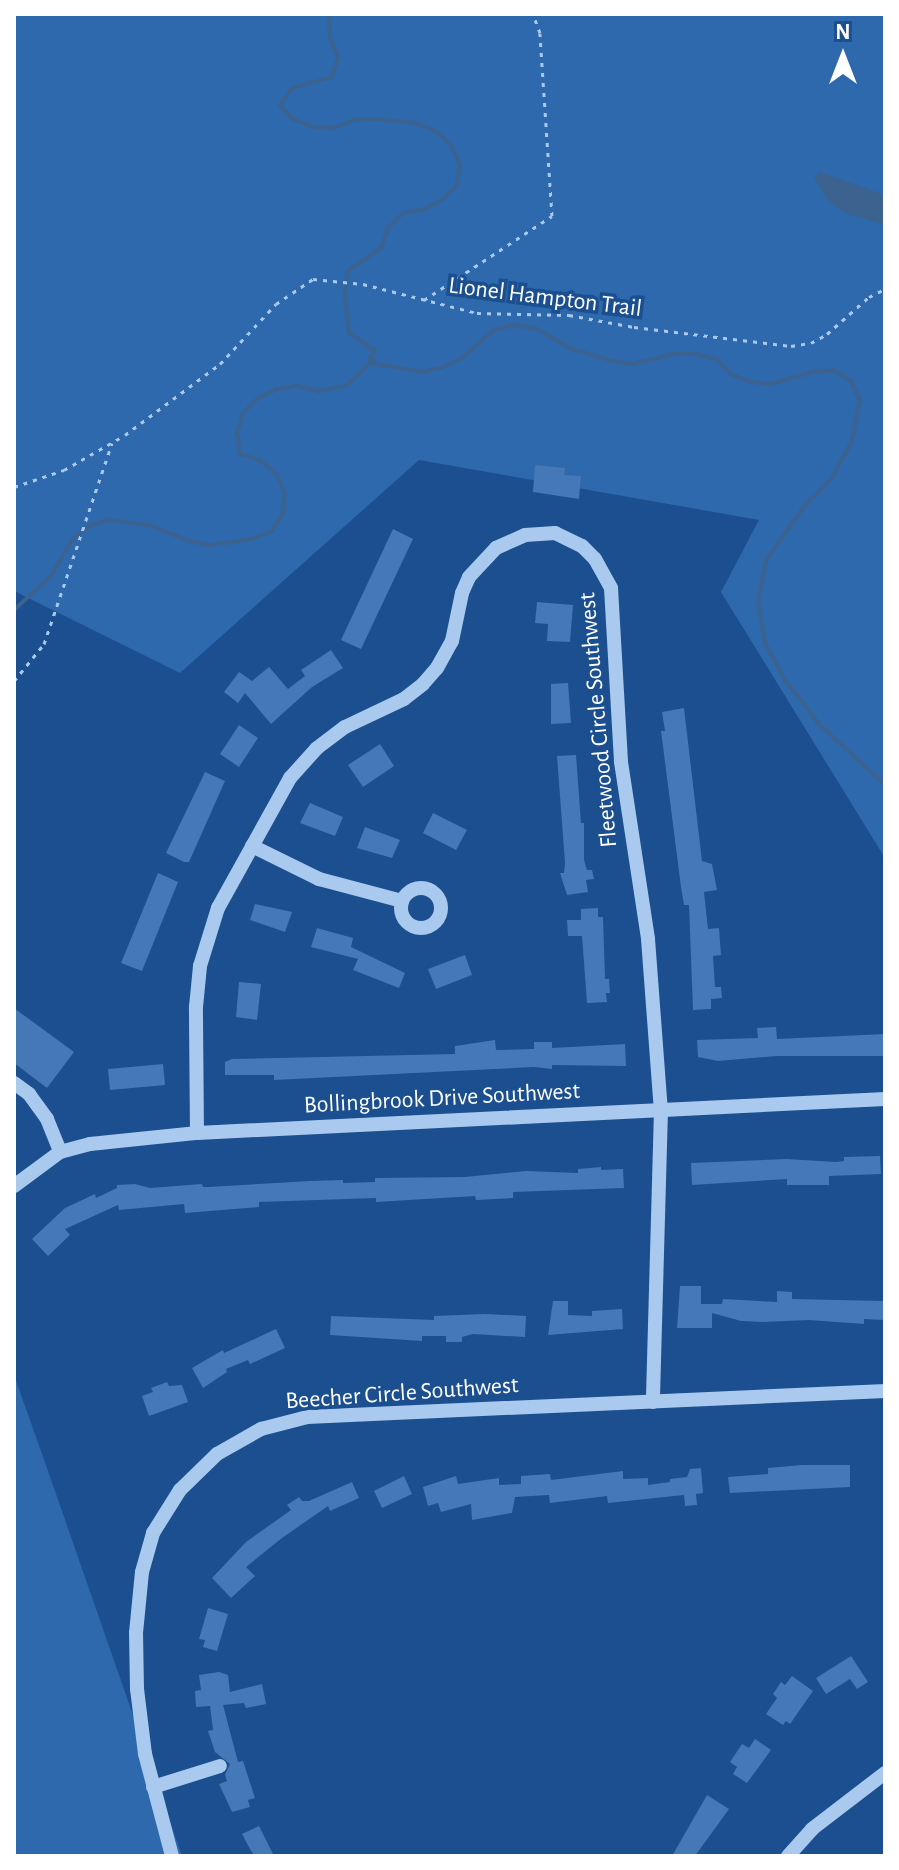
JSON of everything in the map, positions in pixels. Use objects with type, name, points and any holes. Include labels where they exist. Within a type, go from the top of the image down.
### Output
[{"type":"street","name":"Fleetwood Circle Southwest","points":[[197,1133],[196,1007],[200,966],[218,908],[290,778],[317,748],[345,727],[404,699],[437,668],[452,641],[462,593],[480,562],[496,548],[525,535],[555,533],[582,546],[595,559],[611,588],[621,762],[648,939],[661,1110],[653,1402]]},
{"type":"street","points":[[252,846],[319,879],[402,901]]},
{"type":"street","points":[[14,1083],[29,1094],[47,1119],[60,1152]]},
{"type":"street","name":"Bollingbrook Drive Southwest","points":[[14,1186],[60,1152],[90,1144],[197,1133],[885,1099]]},
{"type":"street","name":"Beecher Circle Southwest","points":[[172,1856],[153,1787],[137,1675],[136,1633],[146,1547],[180,1490],[217,1454],[261,1429],[307,1417],[885,1391]]},
{"type":"street","points":[[153,1787],[220,1766]]},
{"type":"street","points":[[788,1856],[812,1829],[885,1773]]},
{"type":"path","points":[[423,301],[552,216],[540,33],[533,14]]},
{"type":"path","name":"Lionel Hampton Trail","points":[[14,487],[64,470],[112,443],[220,364],[276,304],[313,279],[363,284],[477,313],[569,315],[634,327],[791,346],[819,339],[869,297],[885,289]]},
{"type":"path","points":[[14,681],[44,644],[112,443]]},
{"type":"shaded area","points":[[14,14],[885,14],[885,858],[721,592],[759,520],[419,460],[180,673],[14,591]]},
{"type":"shaded area","points":[[820,172],[885,195],[885,225],[845,213],[828,201],[814,177]]},
{"type":"shaded area","points":[[14,1375],[47,1468],[182,1856],[14,1856]]},
{"type":"building","points":[[535,465],[565,468],[564,475],[581,476],[579,499],[533,492]]},
{"type":"building","points":[[393,529],[413,539],[361,649],[341,640]]},
{"type":"building","points":[[537,602],[573,605],[570,642],[547,641],[548,624],[535,623]]},
{"type":"building","points":[[331,650],[343,668],[312,687],[271,724],[245,693],[238,703],[224,692],[239,672],[252,681],[269,667],[288,689],[305,676],[301,670]]},
{"type":"building","points":[[568,683],[571,723],[551,724],[551,684]]},
{"type":"building","points":[[684,708],[702,861],[712,864],[717,890],[704,892],[708,929],[719,928],[721,955],[713,956],[715,987],[721,987],[722,998],[711,999],[711,1009],[693,1010],[689,905],[684,905],[681,887],[661,731],[665,731],[662,712]]},
{"type":"building","points":[[239,725],[258,738],[239,767],[220,754]]},
{"type":"building","points":[[380,744],[394,766],[363,787],[348,765]]},
{"type":"building","points":[[576,755],[581,823],[584,823],[584,860],[587,870],[592,870],[594,879],[586,880],[588,892],[567,895],[560,873],[564,873],[565,863],[557,756]]},
{"type":"building","points":[[205,772],[225,781],[189,862],[184,862],[166,853]]},
{"type":"building","points":[[310,803],[343,817],[335,836],[300,823]]},
{"type":"building","points":[[433,813],[467,830],[456,850],[423,833]]},
{"type":"building","points":[[365,827],[400,840],[392,858],[357,848]]},
{"type":"building","points":[[158,873],[178,882],[142,971],[121,963]]},
{"type":"building","points":[[255,904],[292,912],[285,932],[250,920]]},
{"type":"building","points":[[598,908],[598,917],[603,917],[605,979],[609,979],[610,993],[606,993],[607,1002],[587,1003],[582,936],[568,936],[567,920],[581,920],[581,909]]},
{"type":"building","points":[[317,928],[353,938],[351,947],[405,973],[399,988],[353,970],[358,959],[311,947]]},
{"type":"building","points":[[465,955],[472,975],[436,989],[428,969]]},
{"type":"building","points":[[239,982],[261,984],[257,1020],[236,1017]]},
{"type":"building","points":[[14,1008],[74,1052],[47,1088],[14,1063]]},
{"type":"building","points":[[776,1027],[777,1039],[885,1034],[885,1056],[777,1056],[718,1061],[698,1057],[697,1040],[758,1038],[757,1028]]},
{"type":"building","points":[[495,1040],[496,1050],[534,1049],[534,1042],[552,1042],[552,1048],[625,1044],[626,1066],[552,1065],[552,1069],[534,1067],[274,1080],[274,1075],[225,1075],[225,1062],[232,1059],[455,1054],[455,1046]]},
{"type":"building","points":[[163,1064],[165,1085],[110,1090],[108,1069]]},
{"type":"building","points":[[880,1156],[881,1174],[829,1176],[829,1185],[787,1185],[787,1179],[692,1185],[691,1163],[787,1159],[836,1162],[844,1161],[844,1157]]},
{"type":"building","points":[[601,1167],[601,1170],[623,1169],[624,1188],[513,1192],[513,1198],[476,1200],[475,1196],[376,1202],[376,1198],[259,1202],[259,1207],[185,1213],[184,1204],[119,1210],[118,1205],[65,1229],[70,1235],[48,1256],[32,1239],[65,1208],[95,1194],[96,1198],[117,1188],[117,1185],[135,1184],[150,1188],[343,1180],[343,1183],[375,1182],[375,1178],[465,1177],[526,1171],[578,1173],[578,1169]]},
{"type":"building","points":[[680,1286],[701,1286],[701,1304],[722,1304],[723,1299],[777,1302],[777,1291],[792,1292],[792,1299],[885,1301],[885,1320],[864,1319],[864,1324],[809,1320],[763,1322],[741,1321],[712,1313],[712,1328],[677,1328]]},
{"type":"building","points":[[553,1301],[568,1301],[568,1315],[592,1316],[592,1311],[622,1309],[623,1329],[548,1335]]},
{"type":"building","points":[[331,1316],[434,1320],[434,1316],[526,1316],[525,1337],[473,1334],[462,1337],[462,1342],[446,1342],[446,1336],[422,1336],[422,1341],[330,1335]]},
{"type":"building","points":[[276,1329],[285,1348],[250,1364],[248,1360],[226,1369],[227,1372],[203,1388],[192,1368],[223,1350],[224,1353]]},
{"type":"building","points":[[167,1382],[169,1386],[182,1385],[188,1402],[149,1416],[142,1396],[153,1392],[151,1388]]},
{"type":"building","points":[[850,1465],[850,1487],[730,1493],[728,1477],[768,1474],[768,1468]]},
{"type":"building","points":[[701,1468],[703,1493],[696,1494],[697,1505],[685,1506],[684,1495],[608,1503],[607,1496],[550,1503],[549,1495],[515,1497],[512,1513],[472,1520],[471,1504],[441,1512],[438,1503],[428,1506],[423,1487],[456,1476],[458,1484],[499,1478],[499,1485],[521,1484],[521,1476],[550,1474],[551,1480],[623,1471],[623,1479],[648,1478],[648,1485],[687,1477],[690,1469]]},
{"type":"building","points":[[404,1476],[412,1494],[382,1508],[374,1491]]},
{"type":"building","points":[[352,1482],[359,1498],[330,1511],[328,1506],[282,1538],[246,1567],[255,1576],[231,1598],[212,1578],[246,1542],[291,1510],[287,1505],[299,1497],[302,1501],[309,1501]]},
{"type":"building","points":[[208,1608],[228,1614],[217,1651],[203,1647],[205,1640],[199,1639]]},
{"type":"building","points":[[851,1656],[868,1682],[857,1689],[850,1679],[826,1694],[816,1678]]},
{"type":"building","points":[[219,1672],[228,1675],[230,1692],[262,1684],[266,1704],[246,1708],[244,1703],[223,1705],[238,1762],[243,1761],[255,1798],[248,1800],[250,1807],[232,1812],[219,1784],[227,1781],[225,1775],[230,1764],[215,1752],[208,1731],[213,1730],[210,1706],[196,1707],[195,1691],[201,1690],[199,1675]]},
{"type":"building","points":[[792,1676],[813,1691],[790,1724],[786,1721],[783,1725],[766,1714],[777,1698],[773,1694],[781,1682],[785,1685]]},
{"type":"building","points":[[755,1739],[771,1750],[747,1783],[733,1774],[737,1767],[730,1762],[742,1744],[749,1748]]},
{"type":"building","points":[[707,1795],[729,1809],[695,1856],[672,1856]]},
{"type":"building","points":[[259,1826],[274,1856],[255,1856],[242,1834]]},
{"type":"waterway","points":[[14,610],[51,576],[72,540],[89,526],[109,520],[150,525],[189,541],[210,545],[252,539],[272,531],[283,514],[285,493],[276,474],[260,460],[240,454],[237,433],[243,413],[258,398],[277,389],[297,386],[318,391],[346,386],[374,360],[369,359],[375,351],[349,333],[345,294],[348,271],[381,248],[388,228],[403,213],[423,210],[442,200],[457,185],[460,165],[451,146],[436,131],[416,123],[375,119],[354,120],[334,128],[313,127],[293,119],[280,105],[292,88],[332,77],[338,57],[330,38],[329,14]]},
{"type":"waterway","points":[[371,363],[423,372],[443,367],[462,358],[494,330],[514,325],[535,328],[572,349],[612,361],[633,364],[674,354],[695,354],[716,359],[731,374],[750,382],[771,384],[812,372],[833,370],[851,381],[860,400],[852,441],[832,478],[803,508],[766,560],[758,601],[765,643],[785,680],[819,724],[885,785]]}]
